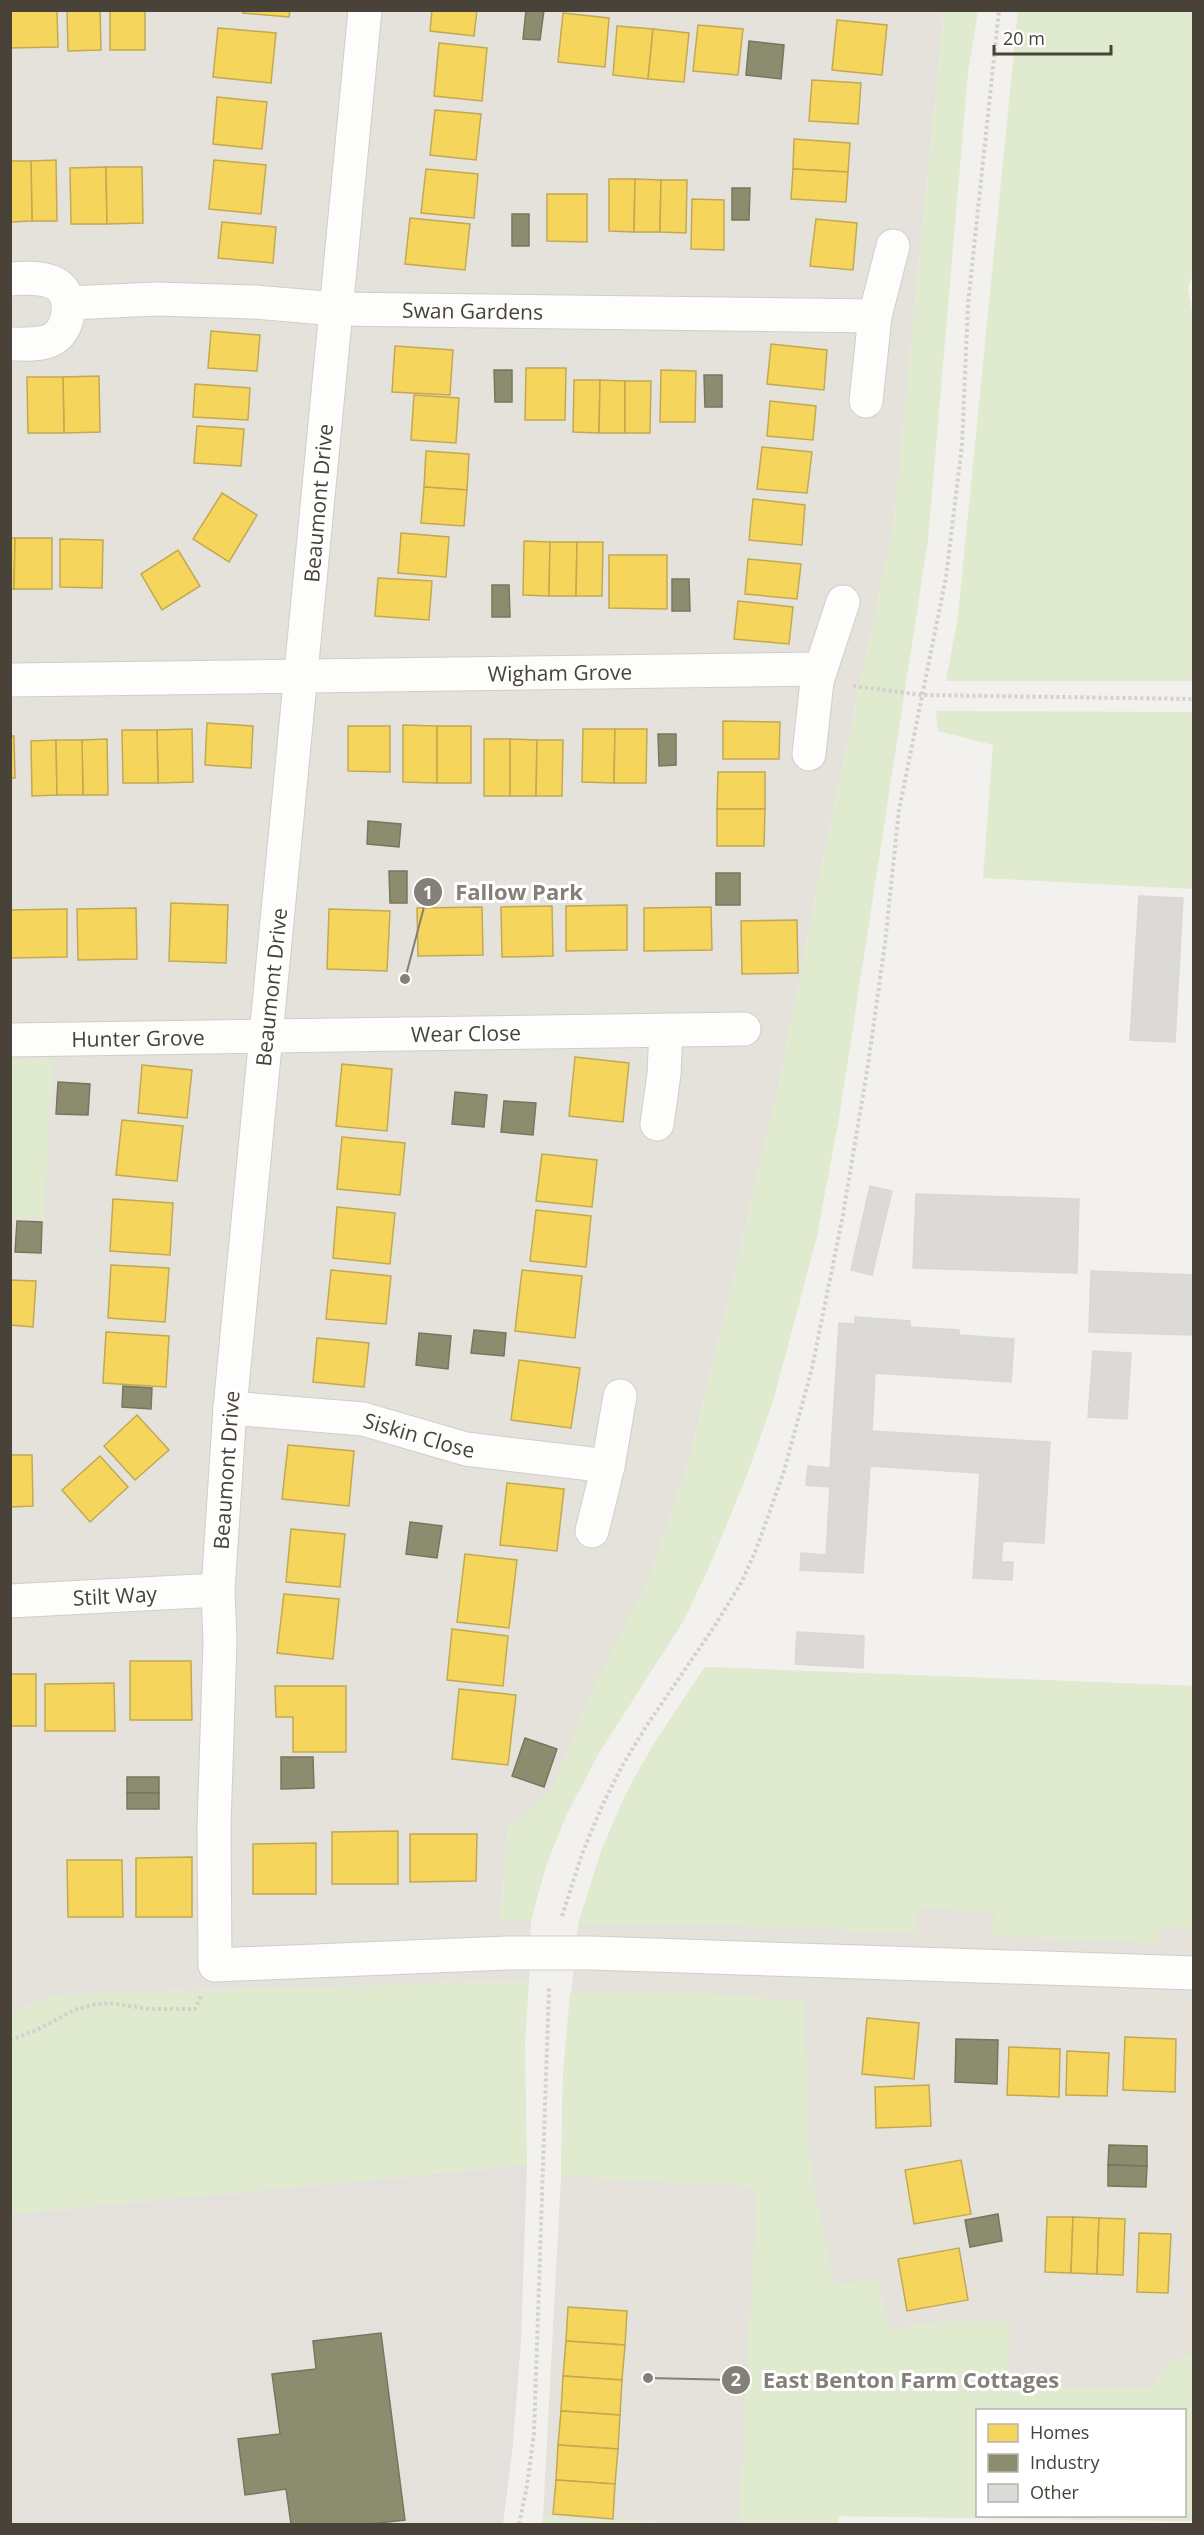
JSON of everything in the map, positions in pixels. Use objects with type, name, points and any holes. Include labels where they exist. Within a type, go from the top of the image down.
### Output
[{"type":"street","name":"Beaumont Drive","points":[[215,1965],[214,1826],[220,1653],[218,1590],[230,1408],[364,10]]},
{"type":"street","points":[[866,401],[875,316],[893,246]]},
{"type":"street","points":[[10,279],[36,278],[54,282],[65,291],[69,303],[65,325],[56,337],[36,344],[10,344]]},
{"type":"street","name":"Swan Gardens","points":[[69,303],[156,299],[255,302],[336,309],[875,316]]},
{"type":"street","points":[[809,754],[818,675],[843,602]]},
{"type":"street","name":"Wigham Grove","points":[[10,680],[301,676],[818,675]]},
{"type":"street","name":"Wear Close","points":[[266,1035],[744,1029]]},
{"type":"street","points":[[657,1124],[664,1074],[666,1030]]},
{"type":"street","name":"Hunter Grove","points":[[10,1040],[266,1035]]},
{"type":"street","points":[[592,1531],[608,1466],[620,1396]]},
{"type":"street","name":"Siskin Close","points":[[230,1408],[363,1419],[466,1449],[608,1466]]},
{"type":"street","name":"Stilt Way","points":[[10,1601],[218,1590]]},
{"type":"street","points":[[215,1965],[553,1953],[668,1954],[1194,1973]]},
{"type":"path","points":[[519,2524],[534,2433],[547,2019],[553,1953],[567,1896],[602,1806],[647,1725],[714,1627],[741,1582],[756,1550],[784,1471],[812,1368],[843,1215],[882,965],[899,810],[922,695],[934,649],[957,498],[962,445],[968,304],[999,10]]},
{"type":"path","points":[[818,675],[922,695],[1194,699]]},
{"type":"path","points":[[10,2040],[37,2030],[74,2010],[92,2005],[109,2003],[151,2009],[195,2009],[215,1965]]},
{"type":"shaded area","points":[[11,11],[944,11],[893,529],[825,850],[774,1108],[688,1465],[651,1574],[598,1678],[550,1793],[508,1829],[500,1920],[531,1921],[529,1981],[58,1995],[11,2012]]},
{"type":"shaded area","points":[[705,1667],[1193,1686],[1193,2521],[838,2516],[765,2524],[680,2524],[543,2517],[561,2176],[563,2074],[578,1925],[601,1851],[627,1792],[654,1744]]},
{"type":"shaded area","points":[[527,2165],[521,2342],[512,2454],[503,2524],[11,2524],[11,2214]]},
{"type":"green space","points":[[944,11],[978,11],[968,73],[928,540],[839,1118],[817,1236],[774,1398],[747,1475],[710,1565],[684,1620],[599,1753],[566,1816],[546,1866],[531,1921],[500,1921],[508,1829],[550,1792],[598,1678],[651,1574],[688,1465],[774,1108],[825,850],[893,529]]},
{"type":"green space","points":[[1018,11],[1193,11],[1194,271],[1188,288],[1194,320],[1193,681],[946,681],[958,616]]},
{"type":"green space","points":[[936,711],[1193,712],[1193,889],[983,878],[993,745],[938,731]]},
{"type":"green space","points":[[11,1059],[53,1060],[44,1218],[11,1217]]},
{"type":"green space","points":[[705,1667],[1193,1686],[1193,1930],[1159,1929],[1158,1943],[993,1936],[994,1912],[917,1908],[915,1933],[694,1924],[578,1925],[619,1808],[654,1744]]},
{"type":"green space","points":[[529,1981],[525,2044],[527,2165],[11,2214],[11,2012],[58,1995]]},
{"type":"green space","points":[[688,1992],[804,2001],[810,2164],[834,2286],[877,2278],[890,2329],[933,2322],[1010,2322],[1009,2385],[1149,2389],[1168,2363],[1193,2353],[1193,2521],[839,2516],[838,2524],[739,2524],[757,2187],[561,2176],[563,2074],[570,1993]]},
{"type":"green space","points":[[543,2517],[680,2524],[541,2524]]},
{"type":"building: Homes","points":[[10,10],[57,10],[58,47],[10,48]]},
{"type":"building: Homes","points":[[67,10],[100,10],[101,50],[68,51]]},
{"type":"building: Homes","points":[[110,10],[145,10],[145,50],[110,50]]},
{"type":"building: Homes","points":[[244,10],[290,10],[289,17],[243,13]]},
{"type":"building: Homes","points":[[432,10],[477,10],[474,36],[430,31]]},
{"type":"building: Homes","points":[[563,13],[609,18],[605,67],[558,62]]},
{"type":"building: Homes","points":[[837,20],[887,25],[882,75],[832,70]]},
{"type":"building: Homes","points":[[698,25],[743,29],[738,75],[693,71]]},
{"type":"building: Homes","points":[[617,26],[653,29],[648,79],[613,75]]},
{"type":"building: Homes","points":[[218,28],[276,33],[271,83],[213,77]]},
{"type":"building: Homes","points":[[653,29],[689,33],[684,82],[648,79]]},
{"type":"building: Homes","points":[[439,43],[487,48],[482,101],[434,96]]},
{"type":"building: Homes","points":[[812,80],[861,83],[858,124],[809,121]]},
{"type":"building: Homes","points":[[217,97],[267,102],[262,149],[213,144]]},
{"type":"building: Homes","points":[[435,110],[481,114],[476,160],[430,155]]},
{"type":"building: Homes","points":[[794,139],[850,143],[848,172],[793,169]]},
{"type":"building: Homes","points":[[56,160],[57,221],[32,221],[31,161]]},
{"type":"building: Homes","points":[[214,160],[266,165],[261,214],[209,209]]},
{"type":"building: Homes","points":[[10,161],[31,161],[32,221],[10,222]]},
{"type":"building: Homes","points":[[106,167],[107,224],[71,224],[70,168]]},
{"type":"building: Homes","points":[[106,167],[142,167],[143,223],[107,224]]},
{"type":"building: Homes","points":[[426,169],[478,174],[474,218],[421,213]]},
{"type":"building: Homes","points":[[793,169],[848,172],[846,202],[791,199]]},
{"type":"building: Homes","points":[[609,179],[635,179],[634,232],[609,231]]},
{"type":"building: Homes","points":[[635,179],[661,180],[660,232],[634,232]]},
{"type":"building: Homes","points":[[661,180],[687,180],[686,233],[660,232]]},
{"type":"building: Homes","points":[[547,194],[587,194],[587,242],[547,241]]},
{"type":"building: Homes","points":[[692,199],[724,200],[724,250],[691,249]]},
{"type":"building: Homes","points":[[410,218],[470,224],[465,270],[405,264]]},
{"type":"building: Homes","points":[[816,219],[857,223],[853,270],[810,266]]},
{"type":"building: Homes","points":[[222,222],[276,227],[273,263],[218,258]]},
{"type":"building: Homes","points":[[211,331],[260,335],[257,371],[208,368]]},
{"type":"building: Homes","points":[[771,344],[827,350],[824,390],[767,384]]},
{"type":"building: Homes","points":[[395,346],[453,350],[450,395],[392,392]]},
{"type":"building: Homes","points":[[526,368],[566,368],[565,420],[525,420]]},
{"type":"building: Homes","points":[[661,370],[696,371],[695,422],[660,422]]},
{"type":"building: Homes","points":[[99,376],[100,432],[64,433],[63,377]]},
{"type":"building: Homes","points":[[27,377],[63,377],[64,433],[28,433]]},
{"type":"building: Homes","points":[[574,380],[600,380],[599,433],[573,432]]},
{"type":"building: Homes","points":[[600,380],[625,381],[625,433],[599,433]]},
{"type":"building: Homes","points":[[625,381],[651,381],[650,433],[625,433]]},
{"type":"building: Homes","points":[[195,384],[250,388],[248,420],[193,417]]},
{"type":"building: Homes","points":[[414,395],[459,398],[456,443],[411,440]]},
{"type":"building: Homes","points":[[770,401],[816,406],[813,440],[767,436]]},
{"type":"building: Homes","points":[[197,426],[244,429],[241,466],[194,463]]},
{"type":"building: Homes","points":[[762,447],[812,452],[807,493],[757,489]]},
{"type":"building: Homes","points":[[426,451],[469,454],[467,490],[424,487]]},
{"type":"building: Homes","points":[[424,487],[467,490],[464,526],[421,523]]},
{"type":"building: Homes","points":[[222,493],[257,515],[229,562],[193,539]]},
{"type":"building: Homes","points":[[753,499],[805,505],[802,545],[749,540]]},
{"type":"building: Homes","points":[[401,533],[449,537],[446,577],[398,573]]},
{"type":"building: Homes","points":[[10,538],[15,538],[14,589],[10,589]]},
{"type":"building: Homes","points":[[15,538],[52,538],[52,589],[14,589]]},
{"type":"building: Homes","points":[[60,539],[103,540],[102,588],[60,587]]},
{"type":"building: Homes","points":[[524,541],[550,542],[549,596],[523,595]]},
{"type":"building: Homes","points":[[550,542],[577,542],[576,596],[549,596]]},
{"type":"building: Homes","points":[[577,542],[603,542],[602,596],[576,596]]},
{"type":"building: Homes","points":[[178,550],[200,586],[162,610],[141,574]]},
{"type":"building: Homes","points":[[609,555],[667,555],[667,609],[609,608]]},
{"type":"building: Homes","points":[[748,559],[801,564],[797,599],[745,594]]},
{"type":"building: Homes","points":[[378,578],[432,581],[429,620],[375,616]]},
{"type":"building: Homes","points":[[738,601],[793,607],[789,644],[734,639]]},
{"type":"building: Homes","points":[[723,721],[780,722],[779,759],[723,759]]},
{"type":"building: Homes","points":[[207,723],[253,726],[251,768],[205,765]]},
{"type":"building: Homes","points":[[403,725],[437,726],[437,783],[403,782]]},
{"type":"building: Homes","points":[[348,726],[390,726],[390,772],[348,771]]},
{"type":"building: Homes","points":[[437,726],[471,726],[471,783],[437,783]]},
{"type":"building: Homes","points":[[192,729],[193,782],[158,783],[157,730]]},
{"type":"building: Homes","points":[[583,729],[615,729],[614,783],[582,782]]},
{"type":"building: Homes","points":[[615,729],[647,729],[646,783],[614,783]]},
{"type":"building: Homes","points":[[122,730],[157,730],[158,783],[123,783]]},
{"type":"building: Homes","points":[[10,736],[14,736],[15,778],[10,778]]},
{"type":"building: Homes","points":[[107,739],[108,795],[83,795],[82,740]]},
{"type":"building: Homes","points":[[484,739],[510,739],[510,796],[484,796]]},
{"type":"building: Homes","points":[[510,739],[537,740],[536,796],[510,796]]},
{"type":"building: Homes","points":[[56,740],[57,795],[32,796],[31,741]]},
{"type":"building: Homes","points":[[56,740],[82,740],[83,795],[57,795]]},
{"type":"building: Homes","points":[[537,740],[563,740],[562,796],[536,796]]},
{"type":"building: Homes","points":[[718,772],[765,772],[765,809],[717,809]]},
{"type":"building: Homes","points":[[717,809],[765,809],[764,846],[717,846]]},
{"type":"building: Homes","points":[[171,903],[228,905],[226,963],[169,961]]},
{"type":"building: Homes","points":[[627,905],[627,950],[566,951],[566,906]]},
{"type":"building: Homes","points":[[552,906],[553,956],[502,957],[501,907]]},
{"type":"building: Homes","points":[[482,907],[483,955],[418,956],[417,908]]},
{"type":"building: Homes","points":[[711,907],[712,950],[644,951],[644,908]]},
{"type":"building: Homes","points":[[136,908],[137,959],[78,960],[77,909]]},
{"type":"building: Homes","points":[[67,909],[67,957],[10,958],[10,910]]},
{"type":"building: Homes","points":[[329,909],[390,911],[387,971],[327,969]]},
{"type":"building: Homes","points":[[797,920],[798,973],[742,974],[741,921]]},
{"type":"building: Homes","points":[[575,1057],[629,1063],[623,1122],[569,1116]]},
{"type":"building: Homes","points":[[342,1064],[392,1069],[387,1131],[336,1126]]},
{"type":"building: Homes","points":[[142,1065],[192,1070],[187,1118],[138,1113]]},
{"type":"building: Homes","points":[[122,1120],[183,1126],[177,1181],[116,1175]]},
{"type":"building: Homes","points":[[342,1137],[405,1143],[400,1195],[337,1189]]},
{"type":"building: Homes","points":[[542,1154],[597,1160],[592,1207],[536,1201]]},
{"type":"building: Homes","points":[[113,1199],[173,1203],[170,1255],[110,1251]]},
{"type":"building: Homes","points":[[337,1207],[395,1213],[390,1264],[333,1258]]},
{"type":"building: Homes","points":[[536,1210],[591,1216],[586,1267],[530,1261]]},
{"type":"building: Homes","points":[[111,1265],[169,1268],[165,1322],[108,1318]]},
{"type":"building: Homes","points":[[331,1270],[391,1276],[386,1324],[326,1319]]},
{"type":"building: Homes","points":[[522,1270],[582,1276],[575,1338],[515,1331]]},
{"type":"building: Homes","points":[[10,1280],[36,1281],[33,1327],[10,1325]]},
{"type":"building: Homes","points":[[106,1332],[169,1336],[166,1387],[103,1383]]},
{"type":"building: Homes","points":[[317,1338],[369,1343],[364,1387],[313,1382]]},
{"type":"building: Homes","points":[[519,1360],[580,1368],[571,1428],[511,1420]]},
{"type":"building: Homes","points":[[137,1415],[169,1450],[135,1480],[104,1446]]},
{"type":"building: Homes","points":[[288,1445],[354,1451],[349,1506],[282,1499]]},
{"type":"building: Homes","points":[[10,1455],[32,1455],[33,1506],[10,1507]]},
{"type":"building: Homes","points":[[100,1456],[128,1487],[90,1522],[62,1490]]},
{"type":"building: Homes","points":[[507,1483],[564,1489],[557,1551],[500,1545]]},
{"type":"building: Homes","points":[[291,1529],[345,1534],[340,1587],[286,1582]]},
{"type":"building: Homes","points":[[465,1554],[517,1560],[509,1628],[457,1622]]},
{"type":"building: Homes","points":[[284,1594],[339,1599],[333,1659],[277,1653]]},
{"type":"building: Homes","points":[[452,1629],[508,1636],[503,1686],[447,1680]]},
{"type":"building: Homes","points":[[130,1661],[191,1661],[192,1720],[130,1720]]},
{"type":"building: Homes","points":[[10,1674],[36,1674],[36,1726],[10,1726]]},
{"type":"building: Homes","points":[[114,1683],[115,1731],[45,1731],[45,1684]]},
{"type":"building: Homes","points":[[275,1686],[346,1686],[346,1752],[293,1752],[293,1717],[276,1717]]},
{"type":"building: Homes","points":[[459,1689],[516,1695],[508,1765],[452,1759]]},
{"type":"building: Homes","points":[[398,1831],[398,1884],[332,1884],[332,1832]]},
{"type":"building: Homes","points":[[410,1834],[477,1834],[476,1881],[410,1882]]},
{"type":"building: Homes","points":[[316,1843],[316,1894],[253,1894],[253,1844]]},
{"type":"building: Homes","points":[[192,1857],[192,1917],[136,1917],[136,1858]]},
{"type":"building: Homes","points":[[67,1860],[122,1860],[123,1917],[68,1917]]},
{"type":"building: Homes","points":[[867,2018],[919,2023],[914,2079],[862,2074]]},
{"type":"building: Homes","points":[[1125,2037],[1176,2039],[1175,2092],[1123,2090]]},
{"type":"building: Homes","points":[[1009,2047],[1060,2049],[1059,2097],[1007,2095]]},
{"type":"building: Homes","points":[[1067,2051],[1109,2053],[1107,2096],[1066,2095]]},
{"type":"building: Homes","points":[[929,2085],[931,2126],[876,2128],[875,2087]]},
{"type":"building: Homes","points":[[961,2160],[971,2214],[914,2224],[905,2170]]},
{"type":"building: Homes","points":[[1047,2217],[1073,2217],[1071,2273],[1045,2272]]},
{"type":"building: Homes","points":[[1073,2217],[1099,2218],[1097,2274],[1071,2273]]},
{"type":"building: Homes","points":[[1099,2218],[1125,2219],[1123,2275],[1097,2274]]},
{"type":"building: Homes","points":[[1139,2233],[1171,2234],[1168,2293],[1137,2292]]},
{"type":"building: Homes","points":[[959,2248],[968,2300],[907,2311],[898,2259]]},
{"type":"building: Homes","points":[[568,2307],[627,2311],[625,2345],[566,2341]]},
{"type":"building: Homes","points":[[566,2341],[625,2345],[622,2380],[563,2376]]},
{"type":"building: Homes","points":[[563,2376],[622,2380],[620,2415],[561,2411]]},
{"type":"building: Homes","points":[[561,2411],[620,2415],[618,2449],[558,2445]]},
{"type":"building: Homes","points":[[558,2445],[618,2449],[615,2484],[556,2480]]},
{"type":"building: Homes","points":[[556,2480],[615,2484],[613,2519],[553,2514]]},
{"type":"building: Industry","points":[[526,10],[544,10],[540,40],[523,39]]},
{"type":"building: Industry","points":[[749,41],[784,45],[781,79],[746,75]]},
{"type":"building: Industry","points":[[732,188],[750,188],[749,220],[732,220]]},
{"type":"building: Industry","points":[[512,214],[529,214],[529,246],[512,246]]},
{"type":"building: Industry","points":[[494,370],[512,370],[512,402],[495,402]]},
{"type":"building: Industry","points":[[704,375],[722,375],[722,407],[705,407]]},
{"type":"building: Industry","points":[[672,579],[689,579],[690,611],[672,611]]},
{"type":"building: Industry","points":[[492,585],[509,585],[510,617],[492,617]]},
{"type":"building: Industry","points":[[658,734],[676,734],[676,765],[659,766]]},
{"type":"building: Industry","points":[[368,821],[401,824],[399,847],[367,844]]},
{"type":"building: Industry","points":[[389,871],[407,871],[407,903],[390,903]]},
{"type":"building: Industry","points":[[716,873],[740,873],[740,905],[716,905]]},
{"type":"building: Industry","points":[[58,1082],[90,1084],[88,1115],[56,1114]]},
{"type":"building: Industry","points":[[455,1092],[487,1095],[484,1127],[452,1124]]},
{"type":"building: Industry","points":[[504,1101],[536,1103],[533,1135],[501,1132]]},
{"type":"building: Industry","points":[[17,1221],[42,1222],[41,1253],[15,1252]]},
{"type":"building: Industry","points":[[474,1330],[506,1333],[504,1356],[471,1353]]},
{"type":"building: Industry","points":[[419,1333],[451,1336],[448,1369],[416,1365]]},
{"type":"building: Industry","points":[[123,1386],[152,1388],[151,1409],[122,1407]]},
{"type":"building: Industry","points":[[410,1522],[442,1526],[437,1558],[406,1554]]},
{"type":"building: Industry","points":[[525,1738],[557,1749],[544,1787],[512,1776]]},
{"type":"building: Industry","points":[[281,1757],[313,1757],[314,1788],[281,1789]]},
{"type":"building: Industry","points":[[127,1777],[159,1777],[159,1793],[127,1793]]},
{"type":"building: Industry","points":[[127,1793],[159,1793],[159,1809],[127,1809]]},
{"type":"building: Industry","points":[[956,2039],[998,2040],[997,2084],[955,2082]]},
{"type":"building: Industry","points":[[1109,2145],[1147,2146],[1147,2166],[1108,2165]]},
{"type":"building: Industry","points":[[1108,2165],[1147,2166],[1146,2187],[1108,2186]]},
{"type":"building: Industry","points":[[998,2214],[1002,2241],[970,2247],[965,2220]]},
{"type":"building: Industry","points":[[381,2333],[405,2520],[370,2524],[291,2524],[286,2489],[245,2495],[238,2439],[280,2434],[272,2374],[316,2369],[313,2341]]},
{"type":"building: Other","points":[[1139,896],[1183,898],[1175,1042],[1130,1040]]},
{"type":"building: Other","points":[[870,1186],[892,1191],[872,1275],[851,1270]]},
{"type":"building: Other","points":[[916,1194],[1079,1199],[1077,1273],[913,1268]]},
{"type":"building: Other","points":[[1091,1271],[1194,1275],[1194,1335],[1089,1332]]},
{"type":"building: Other","points":[[855,1317],[910,1321],[910,1327],[959,1330],[959,1335],[1014,1339],[1011,1382],[875,1373],[872,1431],[1050,1442],[1044,1543],[1003,1541],[1001,1562],[1013,1562],[1012,1580],[973,1578],[980,1473],[870,1466],[863,1573],[800,1570],[801,1553],[826,1555],[830,1487],[806,1485],[808,1466],[830,1468],[839,1323],[855,1324]]},
{"type":"building: Other","points":[[1093,1351],[1131,1353],[1127,1419],[1088,1417]]},
{"type":"building: Other","points":[[797,1632],[864,1636],[863,1668],[795,1664]]},
{"type":"place","name":"Fallow Park","points":[[405,979]]},
{"type":"place","name":"East Benton Farm Cottages","points":[[648,2378]]}]
